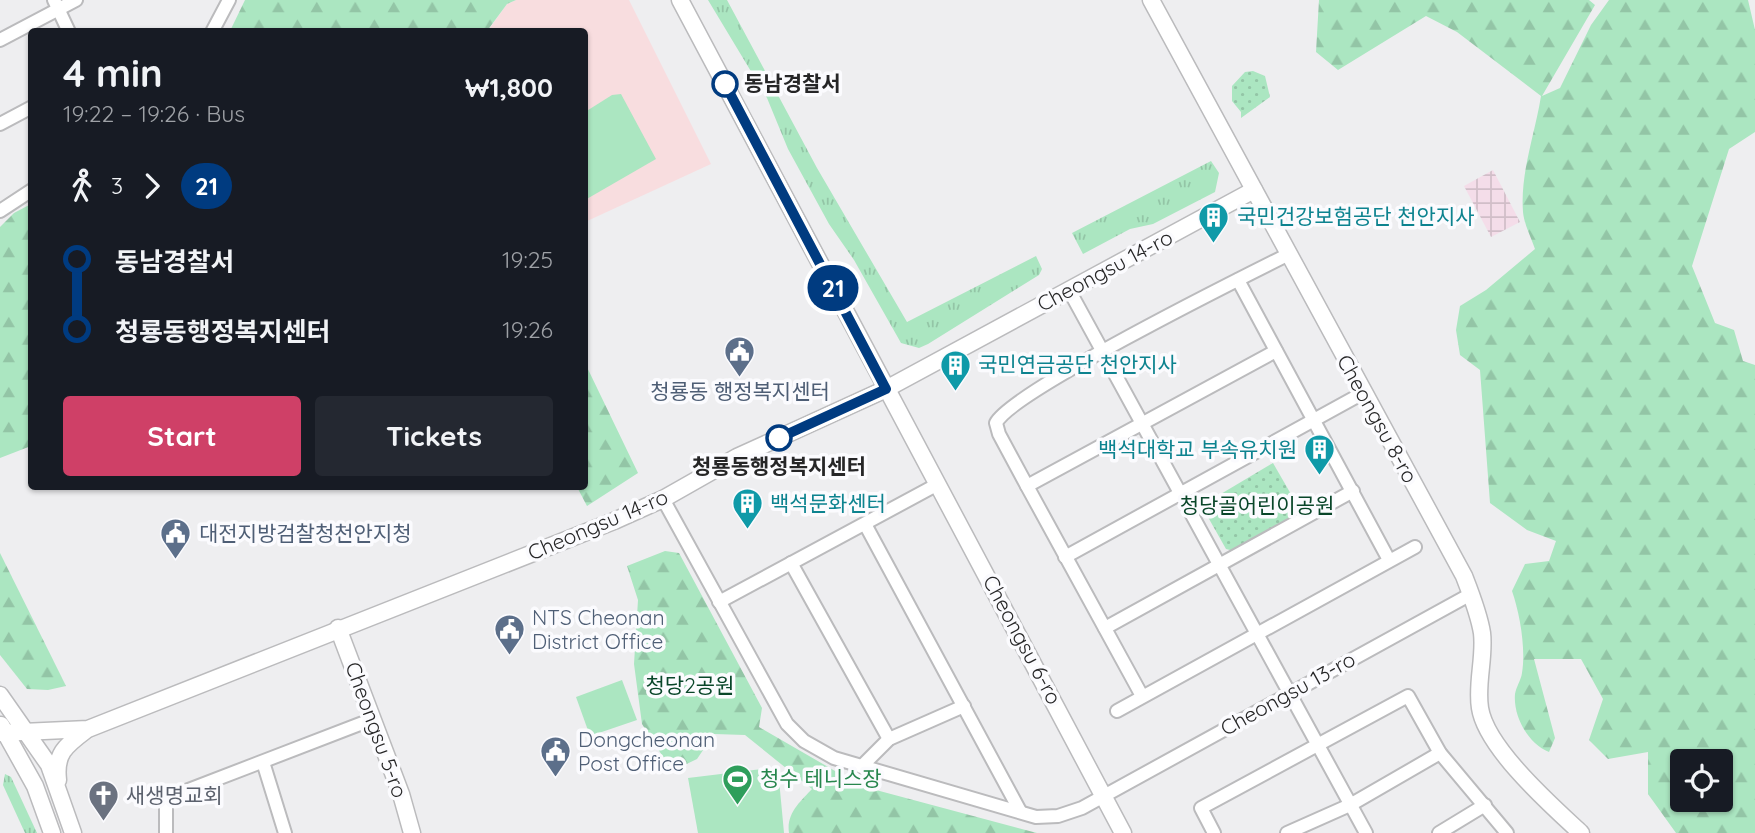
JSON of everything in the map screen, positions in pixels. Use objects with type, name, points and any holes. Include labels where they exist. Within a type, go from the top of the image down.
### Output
[{"type":"street","points":[[0,40],[56,5],[76,0]]},
{"type":"street","points":[[214,28],[229,0]]},
{"type":"street","name":"Cheongsu 6-ro","points":[[680,0],[1123,833]]},
{"type":"street","name":"Cheongsu 8-ro","points":[[1151,0],[1471,594],[1482,634],[1480,709],[1488,727],[1500,748],[1543,798],[1581,833]]},
{"type":"street","points":[[56,5],[67,28]]},
{"type":"street","points":[[0,124],[28,109]]},
{"type":"street","name":"Cheongsu 14-ro","points":[[2,730],[26,733],[88,729],[663,499],[737,457],[886,389],[1254,190]]},
{"type":"street","points":[[0,211],[28,193]]},
{"type":"street","points":[[1142,696],[999,434],[996,423],[1008,408],[1104,352],[1287,255]]},
{"type":"street","points":[[1238,280],[1389,560]]},
{"type":"street","points":[[1069,290],[1366,833]]},
{"type":"street","points":[[1027,486],[1276,351]]},
{"type":"street","points":[[1065,556],[1181,495],[1363,393]]},
{"type":"street","points":[[719,602],[938,484]]},
{"type":"street","points":[[1105,628],[1353,491]]},
{"type":"street","points":[[663,499],[787,724],[818,749],[861,767],[1036,817],[1058,816],[1105,796]]},
{"type":"street","points":[[865,524],[1020,811]]},
{"type":"street","points":[[1117,711],[1415,547]]},
{"type":"street","points":[[792,563],[889,739]]},
{"type":"street","name":"Cheongsu 13-ro","points":[[1105,796],[1471,594]]},
{"type":"street","name":"Cheongsu 5-ro","points":[[338,628],[412,833]]},
{"type":"street","points":[[0,695],[49,765],[73,833]]},
{"type":"street","points":[[1214,833],[1201,808],[1408,696],[1440,753],[1507,833]]},
{"type":"street","points":[[861,767],[889,739],[964,706]]},
{"type":"street","points":[[166,833],[166,804],[178,794],[373,719]]},
{"type":"street","points":[[73,833],[58,778],[57,759],[62,750],[88,729]]},
{"type":"street","points":[[2,730],[35,786],[52,833]]},
{"type":"street","points":[[1287,833],[1350,805],[1440,753]]},
{"type":"street","points":[[264,762],[285,833]]},
{"type":"street","points":[[1439,833],[1485,805]]},
{"type":"shaded area","points":[[516,0],[629,0],[711,164],[588,221],[588,28],[490,28],[507,4]]},
{"type":"shaded area","points":[[1493,170],[1520,222],[1491,237],[1464,186]]},
{"type":"green space","points":[[245,0],[516,0],[507,4],[489,28],[231,28]]},
{"type":"green space","points":[[708,0],[727,0],[817,168],[907,322],[1036,256],[1042,269],[1039,275],[928,344],[919,348],[901,343],[854,260],[829,224],[788,149],[767,98]]},
{"type":"green space","points":[[1319,0],[1589,0],[1595,5],[1542,96],[1560,88],[1591,25],[1609,0],[1748,0],[1755,30],[1755,132],[1729,149],[1692,266],[1715,323],[1734,330],[1743,361],[1755,365],[1755,833],[1676,833],[1648,794],[1648,752],[1608,759],[1589,740],[1603,699],[1581,659],[1534,659],[1555,738],[1549,752],[1528,736],[1519,720],[1515,694],[1522,673],[1523,643],[1512,591],[1525,564],[1549,561],[1556,541],[1527,530],[1490,503],[1480,370],[1460,355],[1456,330],[1460,306],[1486,290],[1535,249],[1525,221],[1523,197],[1526,168],[1541,96],[1457,32],[1426,16],[1338,70],[1316,52]]},
{"type":"green space","points":[[1253,71],[1265,76],[1270,97],[1241,118],[1241,112],[1232,101],[1232,86],[1245,72]]},
{"type":"green space","points":[[621,94],[656,159],[588,198],[588,110],[612,95]]},
{"type":"green space","points":[[1211,161],[1219,173],[1215,192],[1153,224],[1130,229],[1083,254],[1072,233]]},
{"type":"green space","points":[[28,206],[28,447],[0,458],[0,227],[14,213]]},
{"type":"green space","points":[[588,369],[638,473],[587,506],[579,490],[588,490]]},
{"type":"green space","name":"청당골어린이공원","points":[[1273,463],[1303,515],[1234,551],[1226,549],[1204,510],[1204,504]]},
{"type":"green space","name":"청당2공원","points":[[665,551],[679,553],[762,708],[759,727],[861,786],[1037,833],[789,833],[792,813],[812,789],[745,735],[714,734],[697,759],[672,771],[642,724],[634,664],[638,600],[627,566]]},
{"type":"green space","points":[[0,553],[66,686],[48,690],[27,689],[0,655]]},
{"type":"green space","points":[[622,680],[637,720],[590,736],[576,697]]},
{"type":"green space","name":"청수 테니스장","points":[[778,769],[784,833],[698,833],[688,778]]},
{"type":"green space","points":[[5,774],[11,777],[37,833],[25,833],[3,785]]},
{"type":"bus line","name":"21","points":[[725,84],[886,389],[779,438]]},
{"type":"place","name":"동남경찰서","points":[[725,84]]},
{"type":"place","name":"국민건강보험공단 천안지사","points":[[1214,244]]},
{"type":"place","name":"청룡동 행정복지센터","points":[[740,379]]},
{"type":"place","name":"국민연금공단 천안지사","points":[[955,392]]},
{"type":"place","name":"청룡동행정복지센터","points":[[779,438]]},
{"type":"place","name":"백석대학교 부속유치원","points":[[1320,477]]},
{"type":"place","name":"백석문화센터","points":[[747,531]]},
{"type":"place","name":"대전지방검찰청천안지청","points":[[176,561]]},
{"type":"place","name":"NTS Cheonan District Office","points":[[509,657]]},
{"type":"place","name":"Dongcheonan Post Office","points":[[555,779]]},
{"type":"place","name":"청수 테니스장","points":[[737,806]]},
{"type":"place","name":"새생명교회","points":[[103,823]]}]
